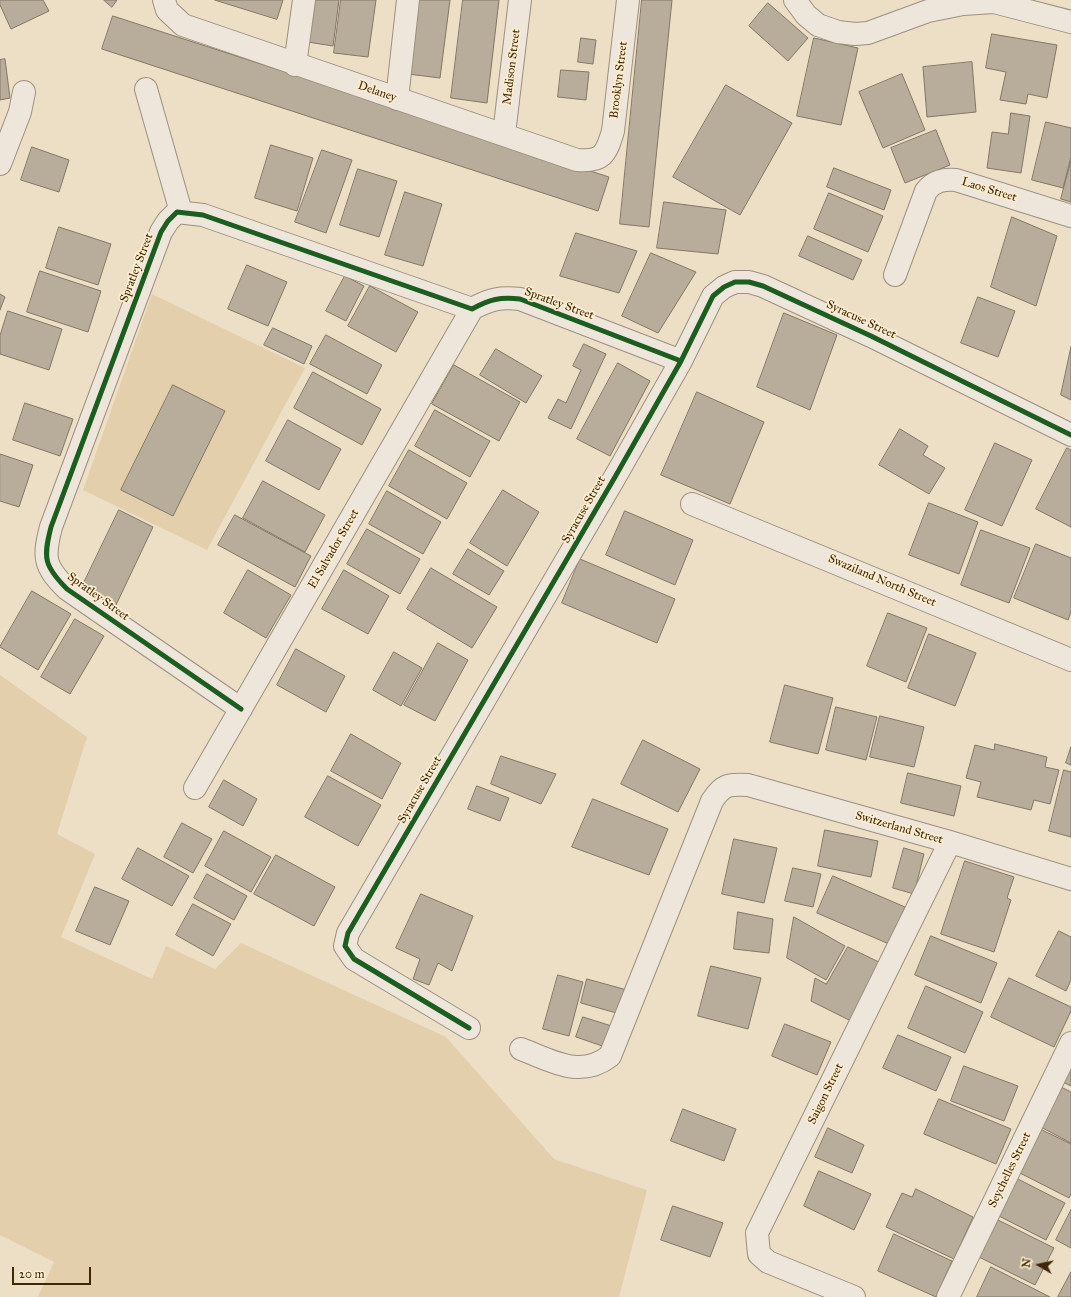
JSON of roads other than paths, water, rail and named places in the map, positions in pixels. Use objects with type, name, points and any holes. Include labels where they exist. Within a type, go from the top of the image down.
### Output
[{"type":"street","points":[[295,65],[304,0]]},
{"type":"street","points":[[397,99],[408,0]]},
{"type":"street","name":"Madison Street","points":[[504,134],[520,0]]},
{"type":"street","name":"Brooklyn Street","points":[[601,157],[609,146],[613,131],[628,0]]},
{"type":"street","points":[[795,0],[806,15],[818,25],[838,32],[855,34],[868,33],[928,11],[963,4],[994,1],[1071,22]]},
{"type":"street","name":"Delaney","points":[[164,1],[167,10],[183,25],[295,65],[504,134],[577,160],[591,161],[601,157]]},
{"type":"street","points":[[146,90],[181,212],[203,215],[472,309]]},
{"type":"street","points":[[0,164],[6,136],[20,112],[24,92]]},
{"type":"street","name":"Laos Street","points":[[895,275],[926,191],[931,185],[939,181],[956,180],[1071,216]]},
{"type":"street","name":"Spratley Street","points":[[181,212],[177,212],[168,221],[161,232],[51,527],[46,544],[46,560],[53,576],[66,589],[242,709]]},
{"type":"street","name":"Syracuse Street","points":[[469,1028],[354,959],[345,946],[348,933],[616,476],[681,361],[713,296],[724,287],[735,282],[749,282],[763,286],[871,336],[1071,435]]},
{"type":"street","name":"Spratley Street","points":[[472,309],[486,301],[503,297],[520,299],[681,361]]},
{"type":"street","name":"El Salvador Street","points":[[195,788],[472,309]]},
{"type":"street","name":"Swaziland North Street","points":[[692,504],[1071,660]]},
{"type":"street","name":"Switzerland Street","points":[[521,1049],[570,1067],[592,1067],[600,1064],[610,1056],[712,801],[718,791],[726,785],[748,785],[950,842],[1071,879]]},
{"type":"street","name":"Saigon Street","points":[[854,1297],[768,1262],[759,1254],[757,1233],[950,842]]},
{"type":"street","name":"Seychelles Street","points":[[948,1297],[1071,1043]]}]
